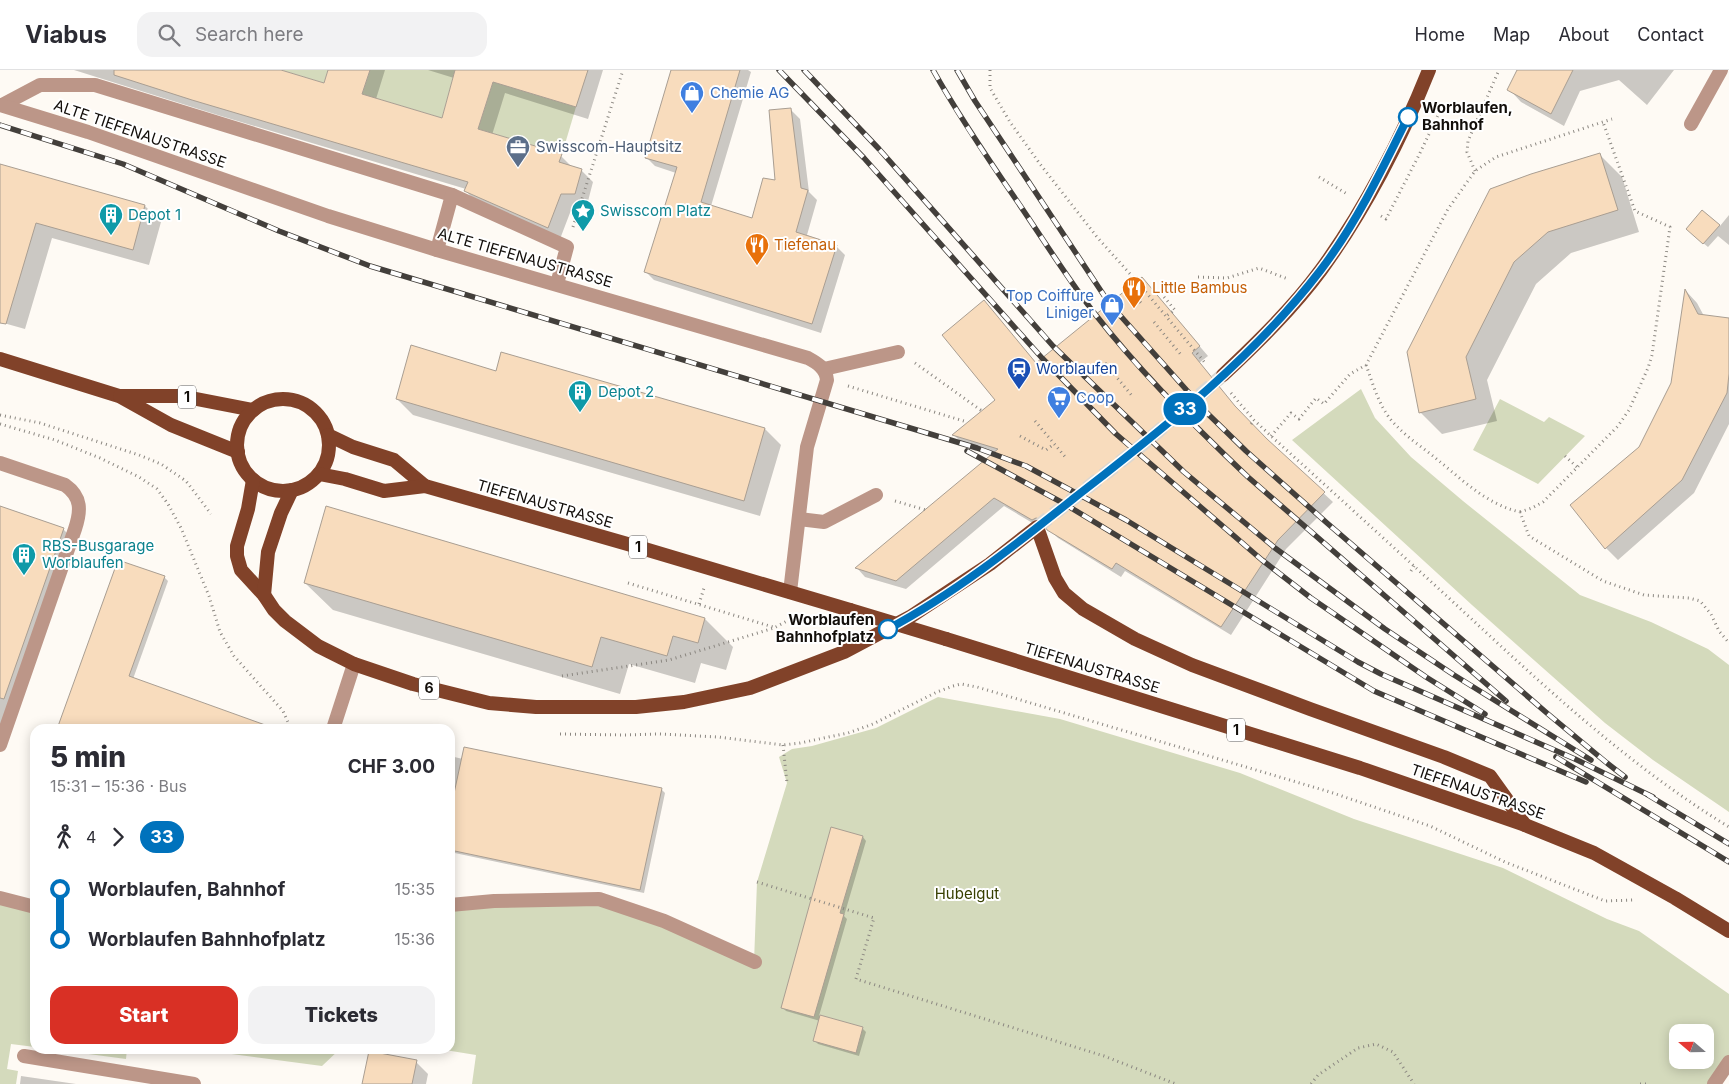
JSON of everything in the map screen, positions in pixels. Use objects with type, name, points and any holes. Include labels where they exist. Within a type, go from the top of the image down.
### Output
[{"type":"main road","points":[[1224,382],[1308,286],[1344,236],[1363,205],[1417,100],[1429,70]]},
{"type":"main road","name":"1","points":[[0,359],[119,396],[171,425],[238,452]]},
{"type":"main road","name":"1","points":[[119,396],[181,396],[253,410]]},
{"type":"main road","points":[[283,398],[304,403],[323,421],[328,435],[328,456],[319,474],[307,484],[292,490],[276,490],[260,485],[253,480],[243,467],[238,452],[237,443],[242,425],[253,410],[272,400],[283,398]]},
{"type":"main road","name":"TIEFENAUSTRASSE","points":[[328,435],[353,447],[394,460],[425,486]]},
{"type":"main road","name":"TIEFENAUSTRASSE","points":[[319,474],[345,479],[384,491],[425,486],[850,610],[1360,768],[1524,825],[1594,853],[1634,874],[1729,931]]},
{"type":"main road","name":"6","points":[[253,480],[248,509],[237,546],[237,556],[241,570],[285,621],[318,646],[354,664],[413,684],[489,702],[536,707],[621,707],[693,700],[750,688],[844,652],[910,617],[990,564],[1038,527],[1055,578],[1064,593],[1083,609],[1134,639],[1192,665],[1444,756],[1490,776],[1524,825]]},
{"type":"main road","points":[[264,595],[268,552],[281,513],[292,490]]},
{"type":"street","points":[[1691,124],[1721,70]]},
{"type":"street","points":[[1,105],[40,85],[95,85],[452,194],[567,247],[557,284]]},
{"type":"street","name":"ALTE TIEFENAUSTRASSE","points":[[1,105],[88,132],[328,216],[437,250],[808,358],[824,369]]},
{"type":"street","points":[[437,250],[452,194]]},
{"type":"street","points":[[790,592],[807,447],[827,380],[824,369],[898,352]]},
{"type":"street","points":[[0,462],[65,485],[73,490],[78,498],[79,507],[75,529],[0,745]]},
{"type":"street","points":[[798,519],[824,522],[876,495]]},
{"type":"street","points":[[334,724],[354,664]]},
{"type":"street","points":[[0,898],[30,906]]},
{"type":"street","points":[[455,905],[494,901],[599,899],[664,921],[755,962]]},
{"type":"street","points":[[24,1056],[194,1084]]},
{"type":"street","points":[[1714,1084],[1729,1062]]},
{"type":"path","points":[[567,247],[623,70]]},
{"type":"path","points":[[990,70],[990,88],[1010,122],[1097,237],[1208,366]]},
{"type":"path","points":[[1475,171],[1467,152],[1468,142],[1499,70]]},
{"type":"path","points":[[1271,436],[1290,413],[1299,419],[1316,398],[1324,404],[1350,374],[1366,365],[1448,209],[1475,171],[1496,157],[1612,119]]},
{"type":"path","points":[[1366,365],[1377,396],[1391,420],[1404,433],[1483,496],[1509,510],[1520,512],[1543,502],[1618,426],[1629,410],[1652,355],[1670,227],[1635,211],[1603,122]]},
{"type":"path","points":[[1198,277],[1227,278],[1259,268],[1308,286]]},
{"type":"path","points":[[1139,284],[1131,291],[1141,303]]},
{"type":"path","points":[[1164,297],[1175,310],[1166,316]]},
{"type":"path","points":[[1154,322],[1182,356]]},
{"type":"path","points":[[898,352],[982,411]]},
{"type":"path","points":[[1105,363],[1133,397]]},
{"type":"path","points":[[1224,382],[1254,420],[1549,691],[1625,755],[1663,784],[1729,827]]},
{"type":"path","points":[[864,391],[967,422]]},
{"type":"path","points":[[0,415],[40,423],[161,464],[186,481],[211,514]]},
{"type":"path","points":[[1251,424],[1254,420]]},
{"type":"path","points":[[1035,421],[1067,459]]},
{"type":"path","points":[[0,424],[55,440],[100,458],[139,477],[157,489],[168,504],[180,528],[209,596],[220,632],[234,656],[282,710],[289,724]]},
{"type":"path","points":[[1020,436],[1046,450],[1054,444]]},
{"type":"path","points":[[1565,456],[1576,467]]},
{"type":"path","points":[[876,495],[926,510]]},
{"type":"path","points":[[1520,512],[1530,536],[1603,582],[1644,596],[1689,598],[1700,601],[1711,614],[1719,631],[1729,643]]},
{"type":"path","points":[[1411,571],[1414,566]]},
{"type":"path","points":[[628,583],[774,628]]},
{"type":"path","points":[[699,604],[701,598]]},
{"type":"path","points":[[562,676],[669,660],[774,628],[787,621]]},
{"type":"path","points":[[560,734],[659,734],[783,745],[800,743],[838,735],[873,724],[937,692],[961,684],[978,687],[1330,792],[1430,826],[1505,862],[1604,901],[1635,899]]},
{"type":"path","points":[[783,745],[787,783]]},
{"type":"path","points":[[757,882],[874,918],[856,979],[1104,1056],[1176,1084]]},
{"type":"path","points":[[1311,1084],[1318,1075],[1358,1048],[1376,1044],[1393,1052],[1414,1084]]},
{"type":"path","points":[[1640,1084],[1646,1084]]},
{"type":"green space","points":[[281,70],[328,70],[324,83]]},
{"type":"green space","points":[[370,70],[455,70],[442,118],[362,94]]},
{"type":"green space","points":[[493,82],[576,107],[562,154],[478,129]]},
{"type":"green space","points":[[1361,389],[1375,418],[1411,457],[1580,595],[1651,622],[1708,649],[1729,665],[1729,812],[1653,760],[1605,723],[1472,605],[1292,440]]},
{"type":"green space","points":[[1500,399],[1544,422],[1549,417],[1585,436],[1538,484],[1473,450]]},
{"type":"green space","name":"Hubelgut","points":[[938,697],[1060,719],[1240,773],[1354,819],[1503,868],[1607,919],[1639,931],[1729,994],[1729,1062],[1714,1084],[472,1084],[476,1055],[455,1052],[455,905],[599,899],[754,962],[757,882],[787,783],[779,757],[792,749],[812,746],[876,728]]},
{"type":"green space","points":[[0,898],[30,906],[30,1046],[11,1044],[7,1069],[18,1071],[16,1084],[0,1084]]},
{"type":"green space","points":[[88,1054],[126,1054],[126,1059]]},
{"type":"green space","points":[[232,1054],[335,1054],[322,1066]]},
{"type":"building","points":[[114,70],[281,70],[324,83],[328,70],[370,70],[362,94],[442,118],[455,70],[588,70],[576,107],[493,82],[478,129],[562,154],[559,162],[582,169],[575,194],[561,194],[548,228],[464,191],[468,182],[192,100],[114,75]]},
{"type":"building","points":[[671,70],[740,70],[701,202],[752,218],[763,178],[775,180],[769,110],[791,108],[801,188],[808,190],[796,232],[837,245],[812,324],[644,272],[677,167],[645,158]]},
{"type":"building","points":[[1517,70],[1573,70],[1551,114],[1507,90]]},
{"type":"building","points":[[1600,153],[1618,210],[1548,232],[1514,262],[1466,357],[1476,399],[1419,413],[1407,352],[1490,189],[1531,174]]},
{"type":"building","name":"Depot 1","points":[[0,164],[145,205],[133,250],[36,223],[6,324],[0,323]]},
{"type":"building","points":[[1702,210],[1720,225],[1703,244],[1686,229]]},
{"type":"building","points":[[1142,277],[1200,346],[1192,353],[1235,406],[1267,439],[1325,492],[1278,540],[1221,627],[1116,563],[1112,569],[1047,530],[1043,520],[1036,518],[1032,520],[994,498],[896,581],[855,568],[998,449],[952,435],[995,400],[942,335],[984,300],[1036,363]]},
{"type":"building","points":[[1685,289],[1698,314],[1729,318],[1727,393],[1682,480],[1605,549],[1570,505],[1639,447],[1671,383]]},
{"type":"building","name":"Depot 2","points":[[411,345],[496,371],[501,352],[765,428],[744,501],[396,399]]},
{"type":"building","name":"RBS-Busgarage Worblaufen","points":[[0,506],[64,528],[4,699],[0,698]]},
{"type":"building","points":[[326,506],[705,618],[698,643],[673,636],[667,656],[601,637],[592,667],[304,583]]},
{"type":"building","points":[[118,560],[165,576],[129,676],[262,724],[59,724]]},
{"type":"building","points":[[464,747],[662,788],[640,890],[455,851],[455,789]]},
{"type":"building","points":[[831,827],[863,836],[840,913],[844,914],[814,1017],[781,1008]]},
{"type":"building","points":[[820,1015],[863,1027],[856,1053],[813,1041]]},
{"type":"building","points":[[368,1054],[385,1054],[417,1060],[412,1084],[362,1084]]},
{"type":"tunnel","points":[[1037,527],[1147,441],[1223,375]]},
{"type":"railway","points":[[779,70],[864,158],[1042,358],[1116,434],[1262,560],[1311,598],[1426,677],[1485,714]]},
{"type":"railway","points":[[804,70],[879,149],[1053,346],[1184,472],[1275,548],[1385,629],[1454,675],[1591,760]]},
{"type":"railway","points":[[933,70],[974,137],[1075,286],[1095,314],[1149,378],[1248,477],[1506,701]]},
{"type":"railway","points":[[957,70],[975,101],[1109,303],[1207,413],[1246,451],[1327,523],[1548,714],[1625,777]]},
{"type":"railway","points":[[0,125],[123,164],[279,231],[370,266],[977,448],[1026,466],[1126,520],[1358,662],[1381,674],[1575,759],[1653,797]]},
{"type":"railway","points":[[967,451],[1063,503],[1374,691],[1586,782]]},
{"type":"railway","points":[[1556,757],[1729,862]]},
{"type":"railway","points":[[1648,795],[1729,844]]},
{"type":"bus line","name":"33","points":[[888,629],[910,617],[1006,552],[1147,441],[1260,340],[1321,270],[1344,236],[1363,205],[1408,117]]},
{"type":"place","name":"Chemie AG","points":[[692,114]]},
{"type":"place","name":"Worblaufen, Bahnhof","points":[[1408,117]]},
{"type":"place","name":"Swisscom-Hauptsitz","points":[[518,168]]},
{"type":"place","name":"Swisscom Platz","points":[[583,232]]},
{"type":"place","name":"Depot 1","points":[[111,236]]},
{"type":"place","name":"Tiefenau","points":[[757,266]]},
{"type":"place","name":"Little Bambus","points":[[1134,309]]},
{"type":"place","name":"Top Coiffure Liniger","points":[[1112,326]]},
{"type":"place","name":"Worblaufen","points":[[1019,390]]},
{"type":"place","name":"Depot 2","points":[[580,413]]},
{"type":"place","name":"Coop","points":[[1059,419]]},
{"type":"place","name":"RBS-Busgarage Worblaufen","points":[[24,576]]},
{"type":"place","name":"Worblaufen Bahnhofplatz","points":[[888,629]]}]
